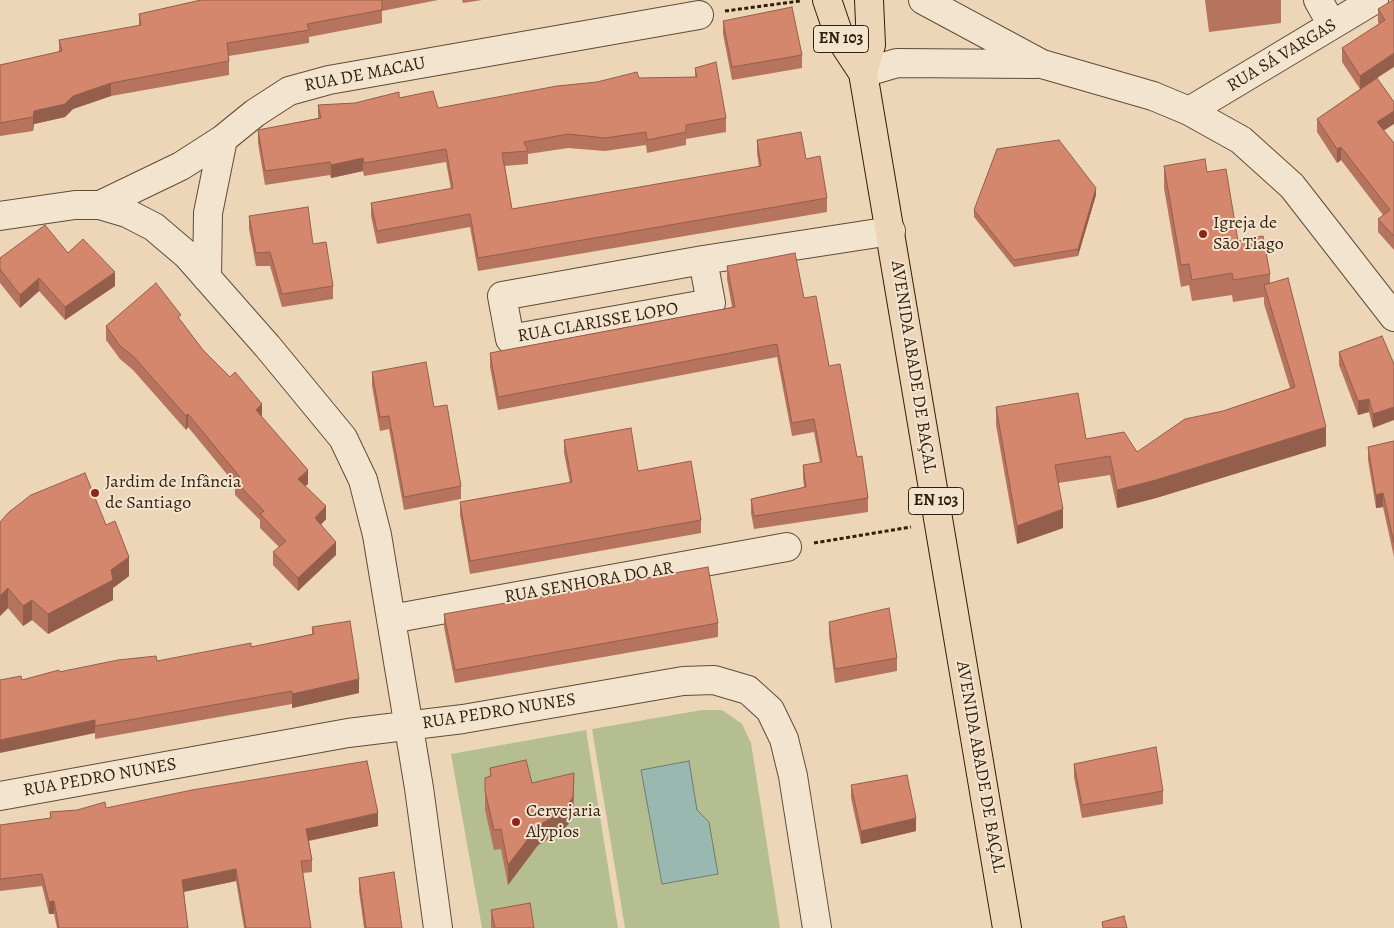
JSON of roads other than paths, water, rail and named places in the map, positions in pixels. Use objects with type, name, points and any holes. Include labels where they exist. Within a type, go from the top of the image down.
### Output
[{"type":"main road","name":"AVENIDA ABADE DE BAÇAL","points":[[826,0],[840,38],[864,73]]},
{"type":"main road","name":"AVENIDA ABADE DE BAÇAL","points":[[870,0],[871,45],[864,73],[1007,928]]},
{"type":"street","points":[[923,0],[1042,64],[1153,96],[1189,111],[1241,140],[1292,186],[1394,317]]},
{"type":"street","points":[[1318,0],[1332,25]]},
{"type":"street","name":"RUA SÁ VARGAS","points":[[1189,111],[1374,0]]},
{"type":"street","name":"RUA DE MACAU","points":[[0,216],[75,205],[100,205],[181,166],[223,139],[255,113],[289,91],[328,80],[700,15]]},
{"type":"street","points":[[864,73],[897,63],[1042,64]]},
{"type":"street","points":[[207,278],[208,213],[223,139]]},
{"type":"street","points":[[100,205],[127,213],[154,227],[187,255],[268,346],[343,438],[363,480],[377,535],[438,928]]},
{"type":"street","name":"RUA CLARISSE LOPO","points":[[704,260],[711,303],[510,339],[502,296],[704,260],[891,230]]},
{"type":"street","name":"RUA SENHORA DO AR","points":[[391,619],[788,547]]},
{"type":"street","name":"RUA PEDRO NUNES","points":[[0,796],[348,733],[463,719],[683,681],[714,680],[748,690],[770,710],[784,739],[793,776],[817,928]]},
{"type":"water","points":[[689,761],[697,810],[709,822],[718,874],[662,884],[641,770]]},
{"type":"place","name":"Igreja de São Tiago","points":[[1203,234]]},
{"type":"place","name":"Jardim de Infância de Santiago","points":[[95,493]]},
{"type":"place","name":"Cervejaria Alypios","points":[[516,822]]}]
